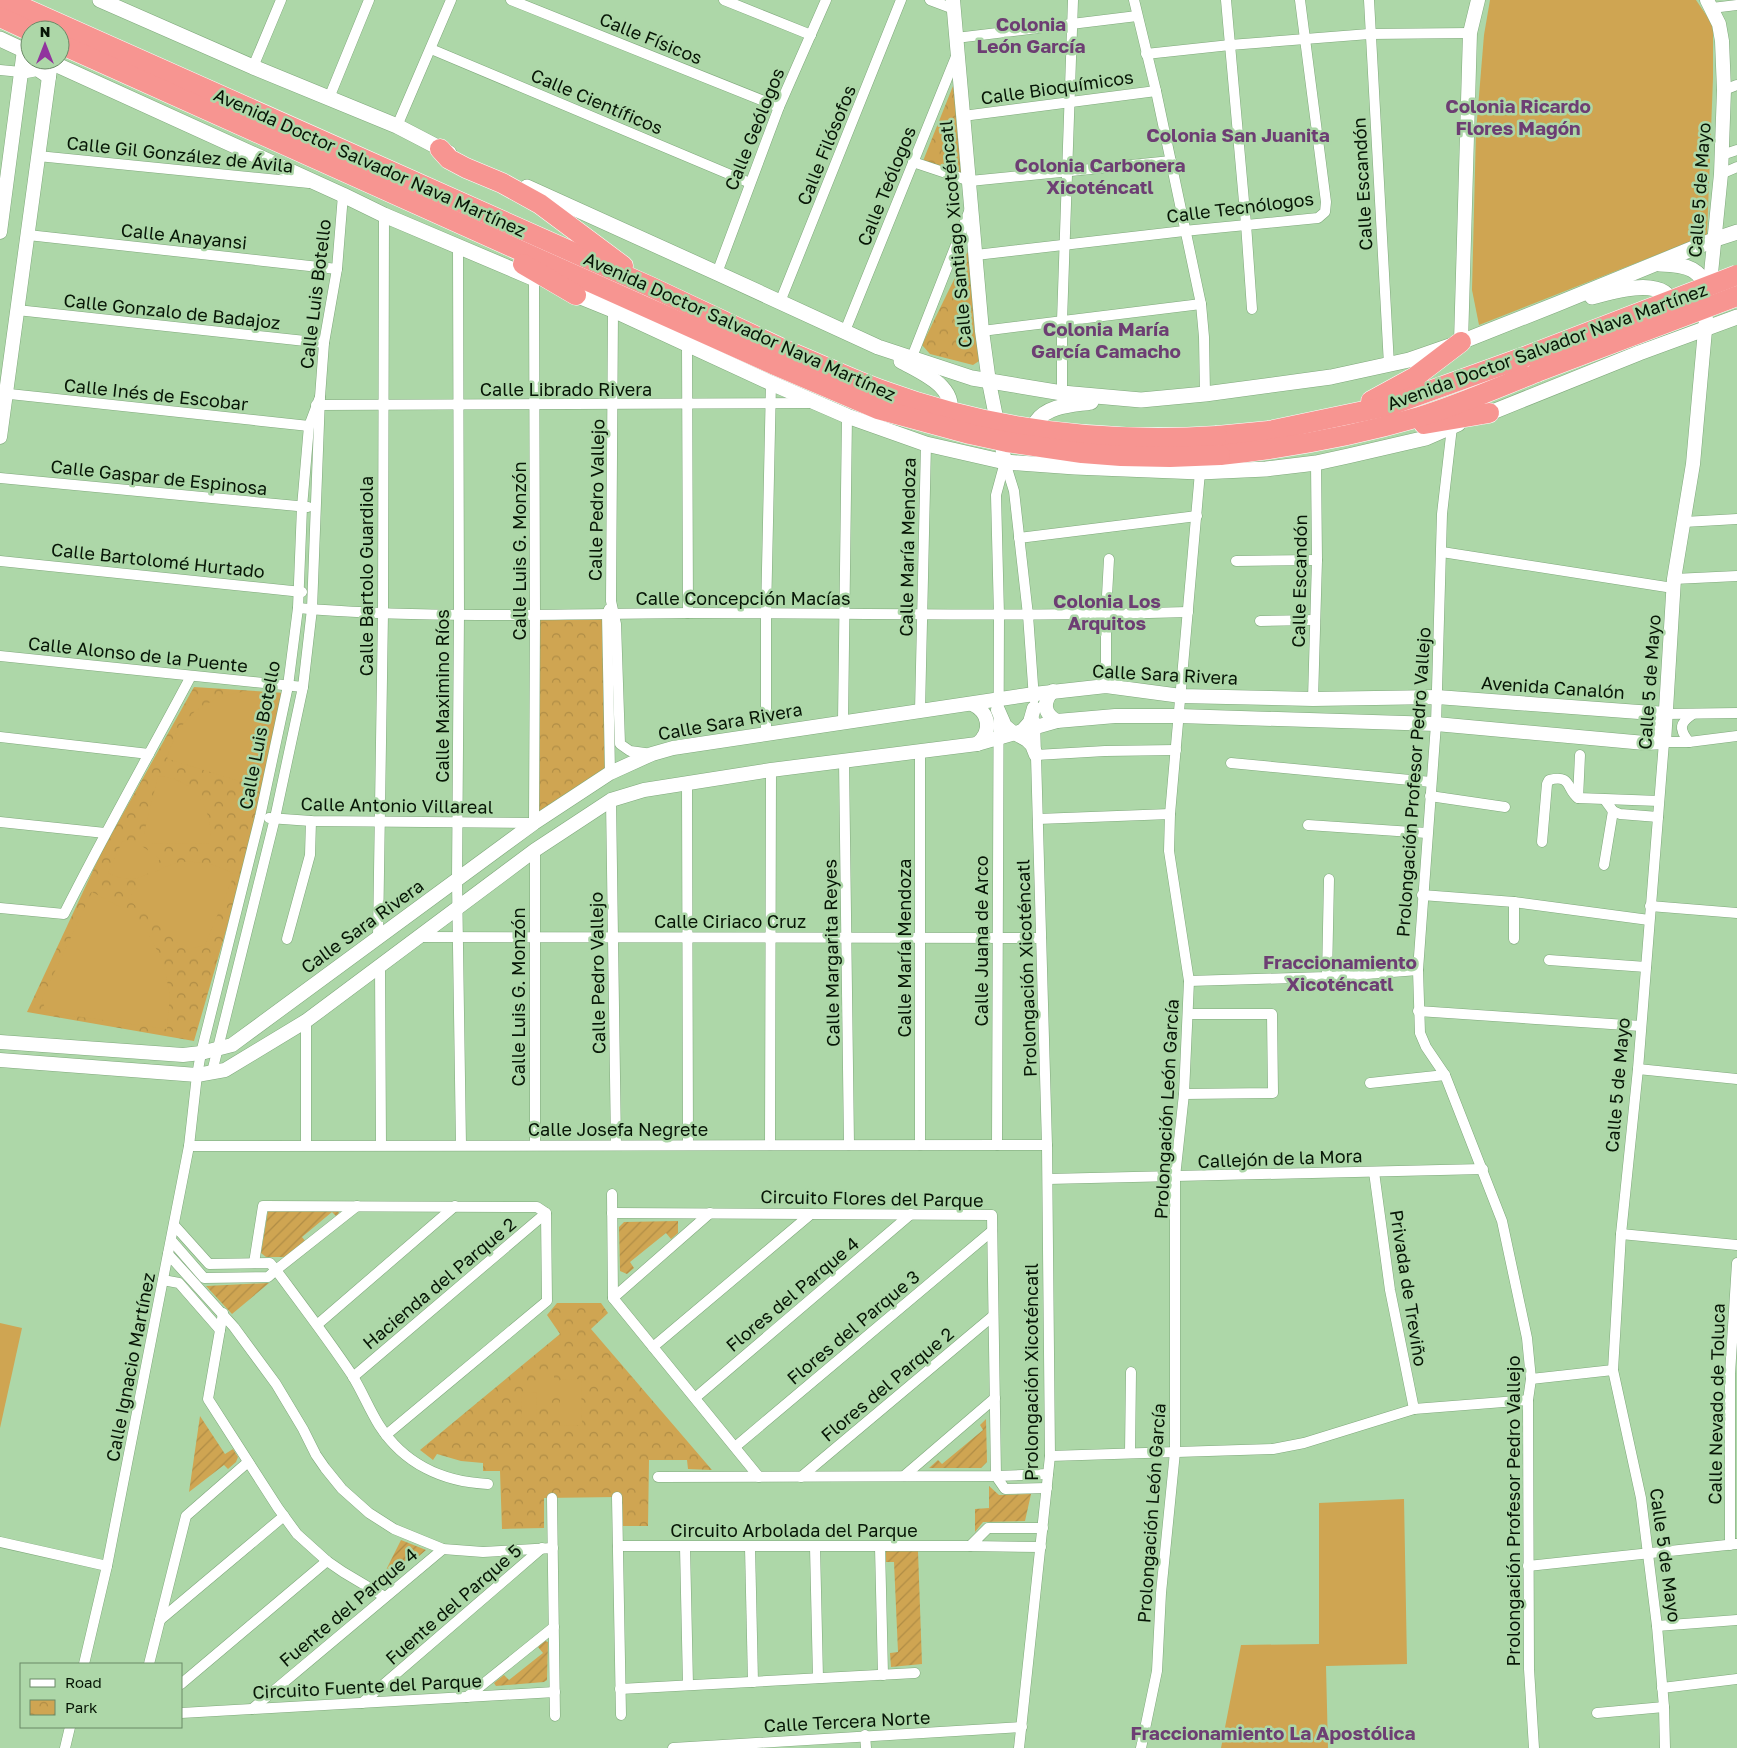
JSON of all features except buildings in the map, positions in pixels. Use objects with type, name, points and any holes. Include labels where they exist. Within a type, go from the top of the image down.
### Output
[{"type":"highway","name":"Avenida Doctor Salvador Nava Martínez","points":[[6,0],[650,287],[777,366]]},
{"type":"highway","points":[[0,17],[20,35]]},
{"type":"highway","points":[[0,24],[20,37]]},
{"type":"highway","name":"Avenida Doctor Salvador Nava Martínez","points":[[70,62],[472,229],[777,366],[884,391],[976,419],[1051,432],[1172,439],[1271,450],[1316,442],[1419,416],[1737,275]]},
{"type":"highway","points":[[440,148],[449,159],[502,183],[540,204],[650,287]]},
{"type":"highway","points":[[472,229],[492,245],[576,295]]},
{"type":"highway","name":"Avenida Doctor Salvador Nava Martínez","points":[[1218,445],[1269,431],[1388,406],[1531,365],[1737,296]]},
{"type":"highway","points":[[1320,420],[1375,399],[1408,381],[1462,342]]},
{"type":"highway","points":[[1316,442],[1489,413]]},
{"type":"main road","name":"Avenida Doctor Salvador Nava Martínez","points":[[100,0],[253,67],[397,126],[440,148],[878,347],[972,378],[1062,393],[1141,400],[1205,394],[1331,377],[1389,365],[1462,342],[1737,232]]},
{"type":"main road","points":[[0,39],[20,41]]},
{"type":"main road","name":"Avenida Doctor Salvador Nava Martínez","points":[[70,63],[318,184],[458,248],[613,310],[687,345],[777,366],[815,403],[926,444],[1005,462],[1075,468],[1200,472],[1266,469],[1316,463],[1426,438],[1639,353],[1737,317]]},
{"type":"main road","points":[[1653,264],[1689,267],[1710,287],[1723,305],[1737,312]]},
{"type":"main road","points":[[1557,304],[1643,286],[1664,294],[1673,303],[1674,314],[1672,323],[1663,334],[1639,353]]},
{"type":"main road","points":[[878,347],[941,384],[948,395],[950,413],[943,428],[934,435],[896,433]]},
{"type":"main road","points":[[1075,468],[1032,456],[1030,437],[1036,422],[1046,412],[1063,406],[1112,398]]},
{"type":"street","points":[[253,67],[281,0]]},
{"type":"street","points":[[329,98],[369,0]]},
{"type":"street","points":[[397,126],[451,0]]},
{"type":"street","name":"Calle Físicos","points":[[511,0],[778,107]]},
{"type":"street","points":[[724,0],[811,35]]},
{"type":"street","name":"Calle Geólogos","points":[[717,273],[778,107],[826,0]]},
{"type":"street","name":"Calle Filósofos","points":[[780,302],[901,0]]},
{"type":"street","points":[[930,0],[953,5]]},
{"type":"street","points":[[1062,393],[1062,321],[1073,0]]},
{"type":"street","points":[[1134,0],[1156,91],[1184,231],[1201,304],[1204,337],[1205,394]]},
{"type":"street","points":[[1226,0],[1252,309]]},
{"type":"street","name":"Calle Tecnólogos","points":[[976,255],[1246,224],[1318,218],[1325,212],[1326,202],[1300,0]]},
{"type":"street","name":"Calle Escandón","points":[[1369,0],[1369,34],[1389,365]]},
{"type":"street","points":[[1462,342],[1470,34],[1478,0]]},
{"type":"street","points":[[1709,4],[1737,5]]},
{"type":"street","name":"Calle 5 de Mayo","points":[[1665,1748],[1664,1707],[1657,1626],[1641,1498],[1613,1370],[1621,1234],[1638,1069],[1660,801],[1674,583],[1693,464],[1704,329],[1716,239],[1722,155],[1731,87],[1719,24],[1709,4]]},
{"type":"street","name":"Calle Santiago Xicoténcatl","points":[[953,5],[982,331],[989,382],[1005,462]]},
{"type":"street","points":[[956,38],[1137,16]]},
{"type":"street","points":[[1146,54],[1305,38],[1369,34],[1470,34]]},
{"type":"street","name":"Calle Científicos","points":[[431,49],[750,183]]},
{"type":"street","name":"Calle Teólogos","points":[[845,331],[957,53]]},
{"type":"street","points":[[0,70],[21,72],[32,70]]},
{"type":"street","points":[[0,437],[3,394],[17,310],[38,156],[53,70]]},
{"type":"street","points":[[0,232],[5,156],[21,72]]},
{"type":"street","name":"Calle Bioquímicos","points":[[963,116],[1156,91]]},
{"type":"street","points":[[1722,155],[1737,150]]},
{"type":"street","name":"Calle Gil González de Ávila","points":[[38,156],[318,184]]},
{"type":"street","points":[[913,162],[970,181],[1171,161]]},
{"type":"street","points":[[1721,174],[1737,168]]},
{"type":"street","name":"Calle Luis Botello","points":[[212,1072],[275,818],[303,687],[312,609],[319,403],[324,343],[337,269],[343,195]]},
{"type":"street","points":[[912,358],[970,208]]},
{"type":"street","name":"Calle Bartolo Guardiola","points":[[378,937],[383,614],[384,215]]},
{"type":"street","name":"Calle Anayansi","points":[[28,235],[337,269]]},
{"type":"street","name":"Calle Maximino Ríos","points":[[458,248],[459,614],[457,880],[461,1145]]},
{"type":"street","name":"Calle Luis G. Monzón","points":[[534,279],[536,614],[534,823]]},
{"type":"street","points":[[982,331],[1201,304]]},
{"type":"street","name":"Calle Gonzalo de Badajoz","points":[[17,310],[324,343]]},
{"type":"street","name":"Calle Pedro Vallejo","points":[[610,773],[613,310]]},
{"type":"street","points":[[687,345],[688,614]]},
{"type":"street","points":[[766,732],[766,615],[771,403],[777,366]]},
{"type":"street","name":"Calle Inés de Escobar","points":[[3,394],[309,426]]},
{"type":"street","name":"Calle Luis Botello","points":[[197,1075],[260,817],[288,686],[298,608],[297,591],[302,507],[309,426],[319,403]]},
{"type":"street","name":"Calle Librado Rivera","points":[[319,403],[383,406],[815,403]]},
{"type":"street","points":[[843,721],[848,416]]},
{"type":"street","name":"Prolongación Profesor Pedro Vallejo","points":[[1452,427],[1442,514],[1436,724],[1422,895],[1418,1011],[1420,1033],[1426,1047],[1445,1075],[1502,1221],[1527,1338],[1531,1379],[1528,1400],[1529,1669],[1534,1748]]},
{"type":"street","name":"Calle María Mendoza","points":[[920,711],[926,444]]},
{"type":"street","points":[[1005,462],[1014,491],[1020,538],[1034,694],[1034,708],[1030,722],[1024,730]]},
{"type":"street","points":[[998,737],[999,615],[996,495],[1005,462]]},
{"type":"street","name":"Calle Escandón","points":[[1313,699],[1317,560],[1316,463]]},
{"type":"street","name":"Prolongación León García","points":[[1141,1748],[1158,1671],[1161,1593],[1174,1452],[1176,1177],[1184,1094],[1189,981],[1169,851],[1170,814],[1200,472]]},
{"type":"street","name":"Calle Gaspar de Espinosa","points":[[0,478],[315,507]]},
{"type":"street","points":[[1020,538],[1197,516]]},
{"type":"street","points":[[1684,522],[1737,520]]},
{"type":"street","points":[[1442,552],[1674,583],[1737,576]]},
{"type":"street","points":[[1106,686],[1106,614],[1109,559]]},
{"type":"street","name":"Calle Bartolomé Hurtado","points":[[0,560],[312,592]]},
{"type":"street","points":[[1236,561],[1317,560]]},
{"type":"street","name":"Calle Concepción Macías","points":[[298,608],[383,614],[1028,615],[1188,612]]},
{"type":"street","name":"Calle Pedro Vallejo","points":[[611,614],[616,624],[620,744],[630,751],[652,754]]},
{"type":"street","points":[[1260,621],[1315,620]]},
{"type":"street","name":"Calle Alonso de la Puente","points":[[0,656],[303,687]]},
{"type":"street","points":[[0,908],[64,914],[104,833],[191,676]]},
{"type":"street","name":"Calle Sara Rivera","points":[[0,1042],[183,1055],[201,1053],[232,1045],[534,823],[610,773],[652,754],[673,748],[766,732],[972,704],[998,704],[1034,694],[1106,686],[1181,696],[1313,699],[1437,697]]},
{"type":"street","points":[[1053,691],[1046,700],[1046,709],[1051,717],[1057,721]]},
{"type":"street","name":"Avenida Canalón","points":[[1437,697],[1666,714]]},
{"type":"street","points":[[972,704],[984,713],[987,722],[986,734],[977,744]]},
{"type":"street","points":[[998,704],[1005,726],[1024,730]]},
{"type":"street","points":[[1645,743],[1654,733],[1654,722],[1648,713]]},
{"type":"street","points":[[1666,714],[1737,713]]},
{"type":"street","points":[[1689,742],[1683,735],[1681,728],[1683,721],[1693,714]]},
{"type":"street","points":[[0,1060],[197,1075],[225,1070],[306,1021],[535,850],[611,800],[644,790],[770,770],[977,744],[1057,721],[1115,716],[1179,716],[1436,724],[1645,743],[1689,742],[1737,736]]},
{"type":"street","points":[[1024,730],[1036,755],[1105,751],[1176,750]]},
{"type":"street","name":"Prolongación Xicoténcatl","points":[[1019,1748],[1050,1456],[1048,1179],[1036,755],[1024,730]]},
{"type":"street","points":[[0,737],[149,754]]},
{"type":"street","name":"Calle Juana de Arco","points":[[997,1145],[998,737]]},
{"type":"street","name":"Calle María Mendoza","points":[[920,751],[920,1145]]},
{"type":"street","points":[[1578,798],[1580,755]]},
{"type":"street","name":"Calle Margarita Reyes","points":[[844,760],[849,1145]]},
{"type":"street","points":[[1231,763],[1431,782]]},
{"type":"street","points":[[770,770],[770,1145]]},
{"type":"street","points":[[1542,842],[1547,784],[1549,780],[1563,779],[1568,782],[1574,795],[1578,798],[1660,801]]},
{"type":"street","points":[[687,782],[688,1145]]},
{"type":"street","points":[[1430,796],[1505,807]]},
{"type":"street","name":"Calle Pedro Vallejo","points":[[611,800],[616,1145]]},
{"type":"street","points":[[1605,800],[1613,811],[1620,814],[1658,817]]},
{"type":"street","points":[[1604,865],[1613,811]]},
{"type":"street","points":[[1038,819],[1170,814]]},
{"type":"street","name":"Calle Antonio Villareal","points":[[260,817],[311,821],[534,823]]},
{"type":"street","points":[[287,939],[310,855],[311,821]]},
{"type":"street","points":[[0,822],[104,833]]},
{"type":"street","points":[[1308,825],[1426,833]]},
{"type":"street","name":"Calle Luis G. Monzón","points":[[535,850],[535,1145]]},
{"type":"street","points":[[1327,977],[1329,879]]},
{"type":"street","points":[[1422,895],[1514,902],[1649,920]]},
{"type":"street","points":[[1514,902],[1514,938]]},
{"type":"street","points":[[1650,906],[1737,914]]},
{"type":"street","name":"Calle Ciriaco Cruz","points":[[418,937],[1041,938]]},
{"type":"street","points":[[1549,960],[1646,967]]},
{"type":"street","points":[[380,965],[381,1145]]},
{"type":"street","points":[[1189,981],[1327,977],[1418,970]]},
{"type":"street","points":[[1418,1011],[1641,1026]]},
{"type":"street","points":[[1184,1094],[1273,1093],[1272,1014],[1188,1014]]},
{"type":"street","points":[[306,1021],[306,1145]]},
{"type":"street","points":[[1638,1069],[1737,1079]]},
{"type":"street","name":"Calle Ignacio Martínez","points":[[84,1663],[107,1566],[174,1225],[189,1146],[197,1075]]},
{"type":"street","points":[[1370,1083],[1445,1075]]},
{"type":"street","name":"Calle Josefa Negrete","points":[[189,1146],[1047,1145]]},
{"type":"street","name":"Callejón de la Mora","points":[[1048,1179],[1483,1169]]},
{"type":"street","name":"Privada de Treviño","points":[[1374,1172],[1390,1290],[1414,1408]]},
{"type":"street","points":[[612,1194],[613,1298],[759,1477]]},
{"type":"street","points":[[254,1263],[263,1206],[537,1207],[546,1213],[547,1301],[386,1435]]},
{"type":"street","points":[[171,1240],[204,1278],[268,1277],[357,1206]]},
{"type":"street","points":[[318,1324],[455,1206]]},
{"type":"street","name":"Hacienda del Parque 2","points":[[354,1377],[546,1213]]},
{"type":"street","name":"Circuito Flores del Parque","points":[[612,1213],[992,1215],[996,1476]]},
{"type":"street","points":[[613,1298],[710,1213]]},
{"type":"street","points":[[653,1347],[811,1214]]},
{"type":"street","name":"Flores del Parque 4","points":[[695,1398],[911,1214]]},
{"type":"street","points":[[174,1225],[209,1264],[270,1263],[318,1324],[354,1377],[386,1435],[402,1453],[435,1474],[468,1482],[488,1484]]},
{"type":"street","name":"Flores del Parque 3","points":[[735,1447],[992,1231]]},
{"type":"street","points":[[1621,1234],[1737,1244]]},
{"type":"street","points":[[168,1254],[224,1313],[276,1384],[316,1455],[342,1489],[353,1500],[382,1522],[411,1537],[443,1549],[483,1552],[548,1548]]},
{"type":"street","name":"Calle Nevado de Toluca","points":[[1734,1545],[1734,1374],[1737,1263]]},
{"type":"street","points":[[163,1280],[179,1283],[220,1330]]},
{"type":"street","points":[[224,1313],[208,1399],[297,1534],[343,1572],[385,1597]]},
{"type":"street","name":"Flores del Parque 2","points":[[801,1476],[994,1316]]},
{"type":"street","points":[[1531,1379],[1613,1370]]},
{"type":"street","points":[[1130,1453],[1131,1372]]},
{"type":"street","points":[[904,1476],[994,1398]]},
{"type":"street","points":[[1050,1456],[1273,1449],[1304,1443],[1414,1408],[1528,1400]]},
{"type":"street","points":[[149,1663],[186,1516],[248,1462]]},
{"type":"street","points":[[658,1477],[996,1476],[1048,1474]]},
{"type":"street","points":[[996,1476],[1005,1490],[1047,1488]]},
{"type":"street","points":[[617,1497],[621,1715]]},
{"type":"street","points":[[552,1498],[548,1548],[554,1627],[555,1716]]},
{"type":"street","points":[[160,1620],[284,1516]]},
{"type":"street","points":[[970,1546],[988,1528],[1043,1528]]},
{"type":"street","points":[[0,1542],[107,1566]]},
{"type":"street","points":[[1528,1566],[1734,1545]]},
{"type":"street","name":"Circuito Arbolada del Parque","points":[[618,1546],[1041,1547]]},
{"type":"street","points":[[685,1547],[688,1685]]},
{"type":"street","points":[[750,1547],[753,1682]]},
{"type":"street","points":[[815,1547],[818,1678]]},
{"type":"street","points":[[880,1547],[882,1675]]},
{"type":"street","name":"Fuente del Parque 5","points":[[362,1703],[548,1548]]},
{"type":"street","name":"Fuente del Parque 4","points":[[252,1709],[443,1549]]},
{"type":"street","points":[[182,1683],[327,1560]]},
{"type":"street","points":[[1657,1626],[1737,1620]]},
{"type":"street","points":[[467,1697],[554,1627]]},
{"type":"street","points":[[620,1689],[916,1673]]},
{"type":"street","points":[[1662,1688],[1737,1679]]},
{"type":"street","name":"Circuito Fuente del Parque","points":[[182,1713],[554,1692]]},
{"type":"street","points":[[1597,1713],[1664,1707]]},
{"type":"street","name":"Calle Tercera Norte","points":[[673,1748],[783,1744],[865,1736],[1022,1727]]},
{"type":"street","points":[[65,1748],[70,1728]]},
{"type":"street","points":[[865,1736],[866,1748]]},
{"type":"green space","points":[[1490,0],[1696,0],[1713,25],[1713,78],[1707,235],[1479,325],[1472,290],[1476,132],[1484,35]]},
{"type":"green space","points":[[955,81],[963,175],[923,161]]},
{"type":"green space","points":[[968,252],[979,361],[973,365],[930,354],[922,345]]},
{"type":"green space","points":[[607,614],[608,771],[537,819],[536,615]]},
{"type":"green space","points":[[194,687],[286,693],[259,817],[194,1041],[27,1012],[102,851]]},
{"type":"green space","points":[[246,691],[273,693],[283,697],[265,778],[252,785],[168,759],[167,757],[177,731],[195,711],[219,697]]},
{"type":"green space","points":[[158,776],[171,778],[182,783],[192,789],[199,797],[205,807],[208,818],[211,830],[211,843],[152,844],[144,833]]},
{"type":"green space","points":[[132,839],[160,859],[156,866],[144,876],[138,878],[123,878],[108,873],[122,842]]},
{"type":"green space","points":[[180,862],[208,864],[234,875],[205,945],[186,950],[128,899],[139,885],[151,875]]},
{"type":"green space","points":[[92,892],[122,908],[147,932],[163,961],[170,995],[167,1029],[46,1012],[42,999]]},
{"type":"green space","points":[[336,1209],[339,1212],[337,1217],[332,1212],[302,1237],[306,1242],[288,1257],[266,1257],[261,1253],[268,1211]]},
{"type":"green space","points":[[678,1221],[678,1233],[671,1239],[666,1233],[630,1262],[634,1268],[627,1274],[620,1271],[619,1227],[624,1222]]},
{"type":"green space","points":[[269,1283],[232,1314],[206,1286]]},
{"type":"green space","points":[[557,1303],[601,1303],[608,1313],[591,1329],[712,1470],[688,1469],[687,1460],[649,1460],[648,1526],[621,1526],[617,1497],[544,1498],[544,1528],[502,1529],[500,1471],[483,1471],[483,1463],[461,1461],[437,1454],[433,1460],[420,1450],[560,1334],[547,1315]]},
{"type":"green space","points":[[0,1323],[22,1328],[0,1428]]},
{"type":"green space","points":[[538,1372],[554,1372],[554,1398],[538,1398]]},
{"type":"green space","points":[[581,1379],[582,1425],[560,1426],[560,1380]]},
{"type":"green space","points":[[536,1392],[537,1419],[522,1419],[521,1393]]},
{"type":"green space","points":[[200,1416],[225,1454],[233,1449],[238,1457],[236,1462],[228,1469],[224,1465],[189,1492]]},
{"type":"green space","points":[[986,1419],[987,1462],[981,1468],[929,1468],[938,1460],[942,1464],[983,1430],[980,1425]]},
{"type":"green space","points":[[989,1486],[999,1495],[1031,1494],[1025,1521],[983,1522],[975,1532],[975,1509],[989,1508]]},
{"type":"green space","points":[[1404,1499],[1407,1664],[1326,1666],[1328,1748],[1221,1748],[1241,1645],[1319,1644],[1319,1503]]},
{"type":"green space","points":[[401,1540],[426,1550],[419,1556],[415,1552],[394,1571],[397,1575],[387,1583],[380,1582]]},
{"type":"green space","points":[[886,1551],[918,1551],[922,1664],[891,1667],[890,1653],[898,1652],[894,1562],[886,1562]]},
{"type":"green space","points":[[545,1641],[548,1642],[547,1680],[544,1682],[496,1686],[494,1683],[504,1675],[509,1680],[543,1653],[538,1647]]},
{"type":"district","name":"Colonia León García","points":[[1031,34]]},
{"type":"district","name":"Colonia Ricardo Flores Magón","points":[[1518,116]]},
{"type":"district","name":"Colonia San Juanita","points":[[1238,134]]},
{"type":"district","name":"Colonia Carbonera Xicoténcatl","points":[[1100,175]]},
{"type":"district","name":"Colonia María García Camacho","points":[[1106,339]]},
{"type":"district","name":"Colonia Los Arquitos","points":[[1107,611]]},
{"type":"district","name":"Fraccionamiento Xicoténcatl","points":[[1340,972]]},
{"type":"district","name":"Fraccionamiento La Apostólica","points":[[1273,1732]]}]
